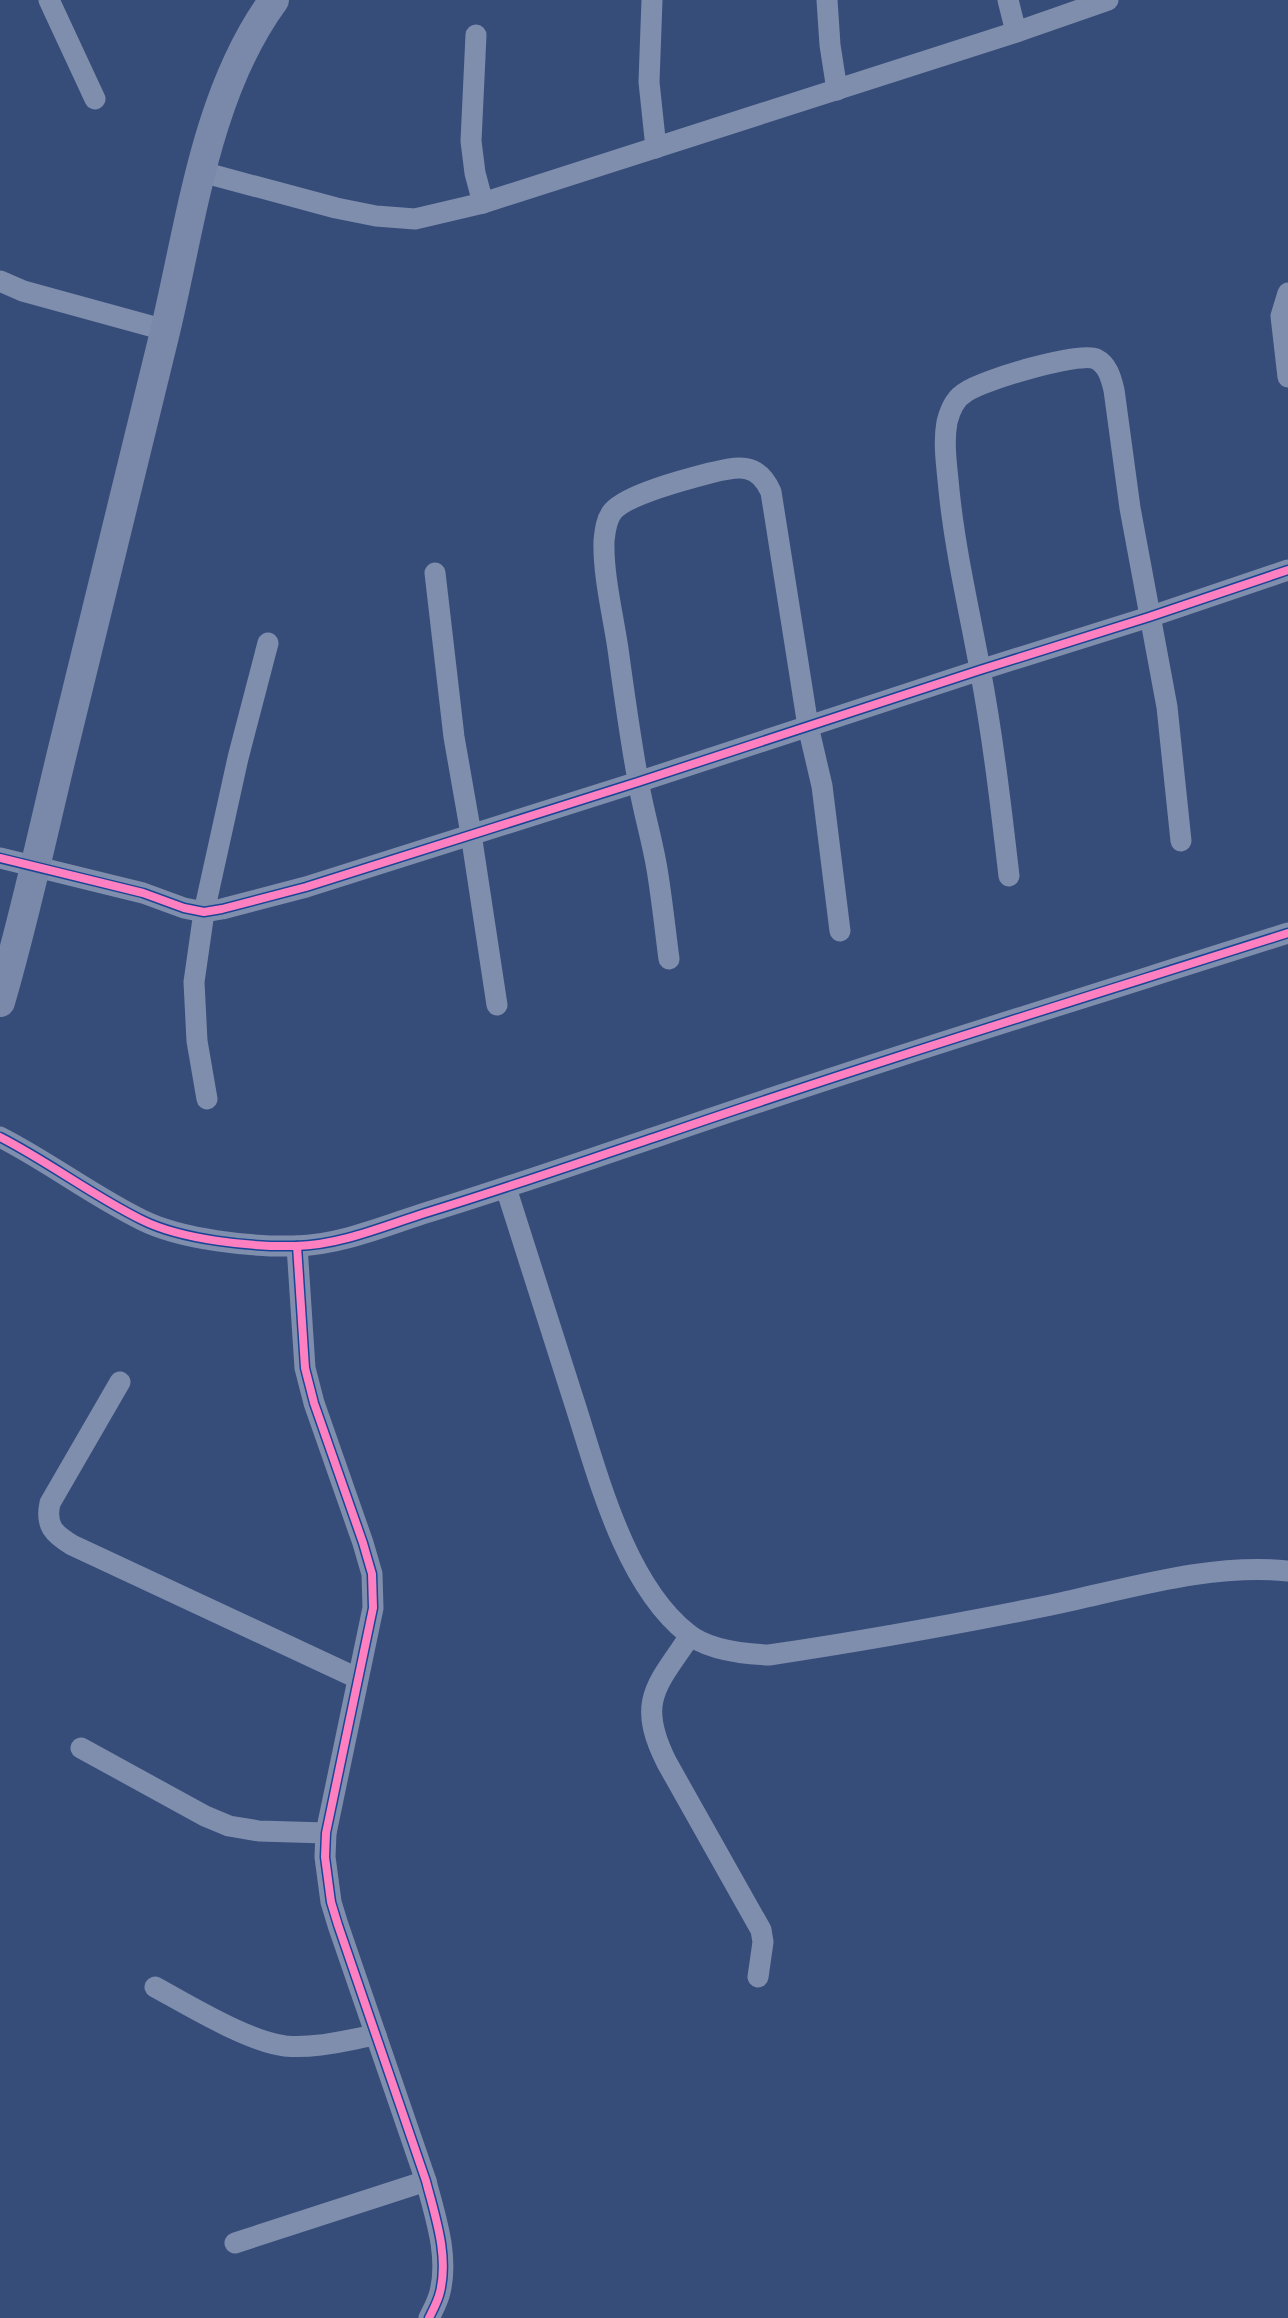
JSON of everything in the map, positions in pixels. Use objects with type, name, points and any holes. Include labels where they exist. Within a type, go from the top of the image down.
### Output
[{"type":"street","points":[[49,0],[95,99]]},
{"type":"street","points":[[0,1002],[165,330],[201,172],[233,75],[254,29],[274,0]]},
{"type":"street","points":[[652,0],[649,82],[656,148]]},
{"type":"street","points":[[827,0],[830,45],[837,90]]},
{"type":"street","points":[[1008,0],[1016,32]]},
{"type":"street","points":[[201,172],[336,208],[375,216],[415,219],[483,203],[1016,32],[1108,0]]},
{"type":"street","points":[[476,35],[471,141],[475,173],[483,203]]},
{"type":"street","points":[[0,281],[24,291],[165,330]]},
{"type":"street","points":[[1288,292],[1281,315],[1288,377]]},
{"type":"street","points":[[1008,876],[993,748],[960,573],[951,509],[945,436],[947,420],[955,402],[966,391],[981,383],[1067,360],[1095,358],[1109,371],[1114,390],[1130,508],[1167,707],[1181,841]]},
{"type":"street","points":[[669,959],[658,872],[638,782],[606,565],[604,542],[606,524],[612,512],[621,504],[678,482],[725,470],[747,469],[759,473],[766,481],[775,508],[794,644],[808,726],[822,786],[840,931]]},
{"type":"street","points":[[0,858],[143,893],[184,908],[204,912],[222,909],[306,887],[638,782],[1288,570]]},
{"type":"street","points":[[435,573],[454,737],[497,1005]]},
{"type":"street","points":[[207,1099],[196,1041],[194,982],[204,912],[238,758],[268,643]]},
{"type":"street","points":[[0,1137],[145,1222],[187,1235],[232,1242],[297,1246],[365,1233],[506,1188],[777,1095],[1288,933]]},
{"type":"street","points":[[506,1188],[605,1497],[626,1548],[650,1592],[676,1624],[690,1636],[738,1654],[769,1655],[968,1622],[1198,1574],[1239,1568],[1288,1571]]},
{"type":"street","points":[[297,1246],[302,1339],[308,1384],[372,1574],[373,1608],[326,1833],[325,1857],[331,1902],[426,2181],[444,2261],[440,2293],[429,2318]]},
{"type":"street","points":[[120,1382],[50,1503],[47,1514],[54,1532],[72,1545],[357,1678]]},
{"type":"street","points":[[690,1636],[655,1688],[651,1704],[653,1726],[657,1743],[667,1763],[761,1930],[763,1942],[758,1977]]},
{"type":"street","points":[[81,1748],[205,1816],[229,1826],[259,1831],[326,1833]]},
{"type":"street","points":[[155,1987],[250,2036],[273,2044],[306,2046],[376,2035]]},
{"type":"street","points":[[235,2242],[426,2181]]},
{"type":"cycle path","points":[[0,858],[143,893],[184,908],[204,912],[222,909],[306,887],[638,782],[1288,570]]},
{"type":"cycle path","points":[[0,1137],[124,1211],[158,1227],[218,1241],[259,1245],[312,1245],[376,1230],[892,1058],[1288,933]]},
{"type":"cycle path","points":[[297,1246],[305,1368],[314,1403],[372,1574],[373,1608],[326,1833],[325,1857],[331,1902],[338,1925],[426,2181],[437,2222],[442,2250],[442,2278],[438,2299],[429,2318]]}]
